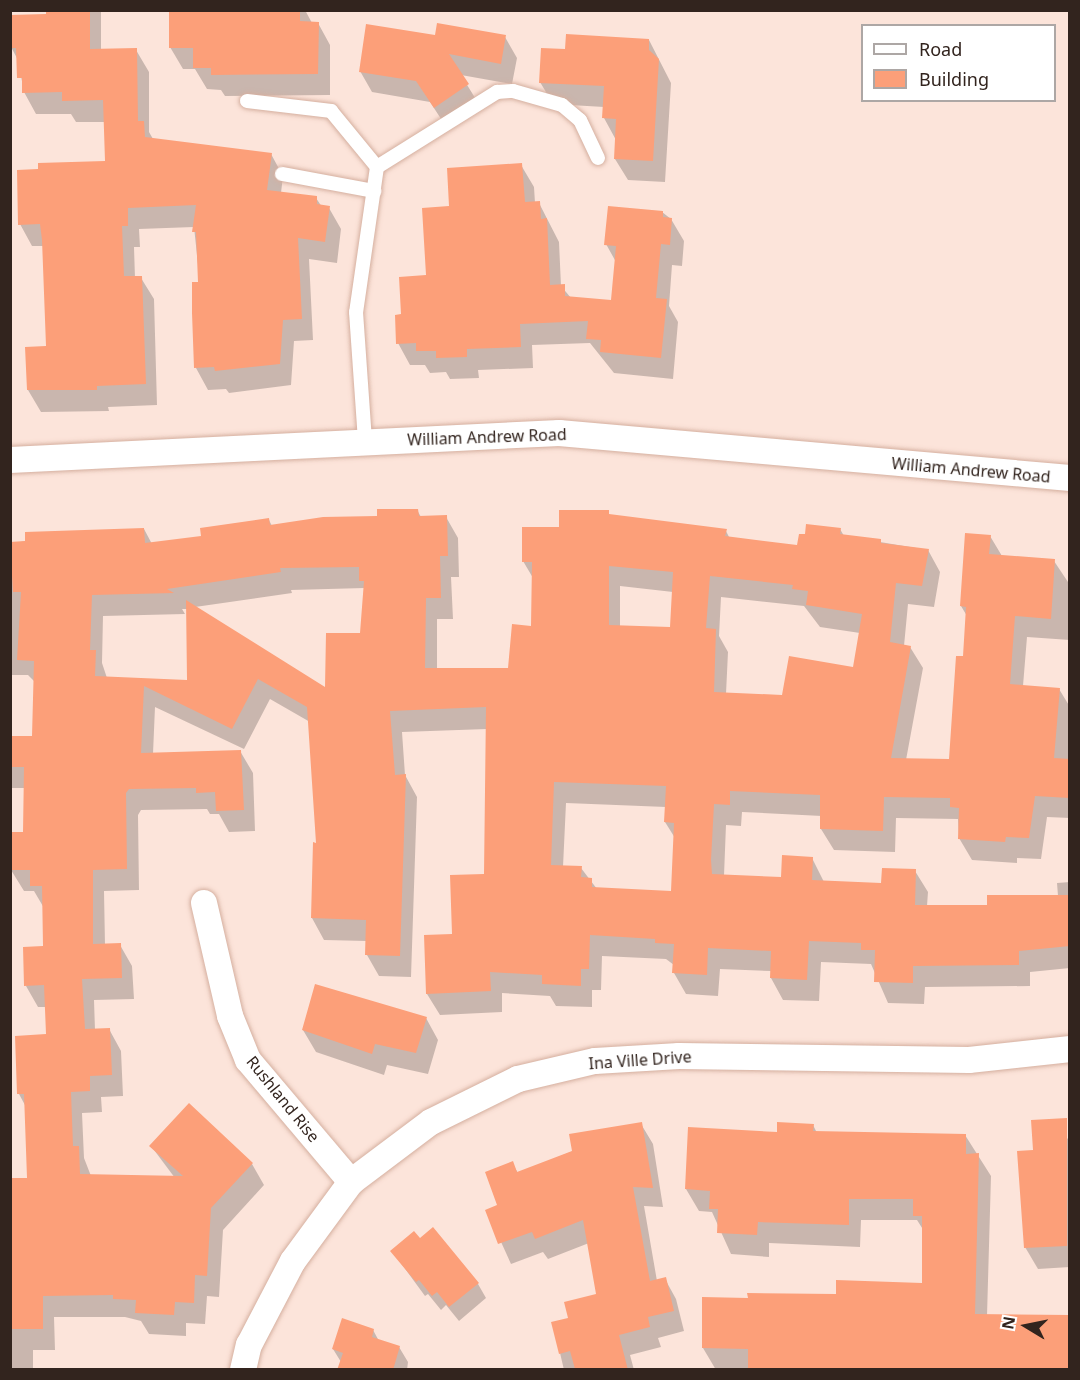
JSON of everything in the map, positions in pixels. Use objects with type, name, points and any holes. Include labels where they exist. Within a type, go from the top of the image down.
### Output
[{"type":"street","name":"William Andrew Road","points":[[10,460],[559,433],[1070,478]]},
{"type":"street","name":"Rushland Rise","points":[[204,903],[230,1016],[248,1060],[351,1182]]},
{"type":"street","name":"Ina Ville Drive","points":[[243,1370],[249,1345],[293,1261],[351,1182],[441,1117],[518,1079],[595,1061],[679,1056],[969,1060],[1070,1049]]},
{"type":"lane","points":[[377,167],[497,92],[513,91],[562,105],[580,120],[598,158]]},
{"type":"lane","points":[[247,101],[331,111],[377,167],[356,312],[365,442]]},
{"type":"lane","points":[[282,174],[374,190]]},
{"type":"building","points":[[46,10],[90,10],[90,49],[137,48],[138,121],[144,121],[145,137],[272,153],[267,190],[317,196],[317,204],[330,206],[325,242],[298,238],[302,319],[283,320],[280,364],[215,371],[214,367],[194,368],[192,282],[198,282],[196,232],[192,232],[196,205],[128,208],[128,226],[122,226],[124,276],[142,276],[146,384],[97,386],[97,390],[27,390],[25,347],[46,346],[42,240],[40,224],[18,225],[17,170],[38,169],[38,163],[105,161],[103,100],[62,101],[62,92],[22,93],[22,78],[17,78],[16,48],[10,48],[10,15],[46,14]]},
{"type":"building","points":[[169,10],[300,10],[300,21],[319,22],[318,74],[211,75],[211,68],[193,68],[193,48],[169,48]]},
{"type":"building","points":[[437,23],[506,35],[501,64],[449,54],[469,84],[434,108],[416,81],[359,72],[366,24],[435,35]]},
{"type":"building","points":[[566,34],[649,39],[649,50],[659,59],[653,161],[614,159],[616,119],[602,118],[604,86],[539,83],[541,48],[565,49]]},
{"type":"building","points":[[522,163],[525,202],[540,201],[541,219],[547,218],[550,285],[565,284],[565,296],[611,300],[616,246],[604,245],[608,206],[663,211],[663,217],[672,218],[670,245],[661,244],[656,298],[667,299],[661,358],[600,352],[601,340],[586,339],[588,321],[520,324],[521,347],[467,349],[467,357],[436,358],[436,351],[416,351],[416,343],[396,344],[395,315],[401,314],[399,277],[426,275],[422,208],[449,206],[447,168]]},
{"type":"building","points":[[377,509],[418,509],[419,516],[447,515],[448,556],[440,556],[441,598],[426,598],[425,668],[508,668],[512,624],[531,626],[532,562],[522,562],[522,527],[559,527],[559,510],[609,510],[609,514],[727,529],[725,536],[797,545],[799,534],[805,534],[806,524],[841,528],[840,534],[881,539],[881,543],[929,549],[922,586],[896,583],[890,642],[911,646],[891,758],[949,759],[956,656],[963,656],[966,607],[960,606],[965,533],[991,535],[989,554],[1055,559],[1051,619],[1015,616],[1010,684],[1060,688],[1054,758],[1070,759],[1070,798],[1035,796],[1029,838],[1006,837],[1005,842],[958,839],[959,808],[950,807],[950,798],[884,797],[883,831],[820,829],[820,795],[730,791],[730,805],[714,804],[711,860],[712,874],[781,877],[782,855],[813,857],[812,880],[881,883],[882,868],[916,869],[915,905],[987,905],[987,895],[1070,895],[1070,946],[1019,951],[1019,965],[913,966],[913,983],[874,982],[875,950],[861,950],[861,943],[809,941],[807,980],[770,978],[771,951],[708,948],[707,975],[672,973],[674,944],[655,943],[655,939],[590,935],[589,969],[581,969],[581,986],[542,984],[542,975],[490,972],[491,991],[426,994],[424,935],[452,934],[450,875],[484,874],[486,707],[390,711],[395,775],[406,774],[400,956],[365,955],[366,920],[311,918],[313,842],[316,843],[307,707],[258,679],[232,729],[144,686],[141,753],[241,750],[244,810],[216,811],[215,792],[196,793],[196,788],[129,789],[126,793],[127,869],[93,870],[93,944],[121,943],[122,978],[82,979],[85,1029],[110,1028],[112,1075],[90,1076],[90,1091],[71,1092],[73,1146],[79,1146],[80,1174],[183,1176],[149,1146],[189,1103],[253,1163],[211,1208],[207,1276],[195,1275],[194,1303],[175,1302],[174,1315],[135,1313],[136,1300],[113,1299],[113,1295],[43,1296],[43,1329],[10,1329],[10,1178],[27,1178],[24,1094],[17,1094],[15,1036],[46,1034],[44,985],[24,986],[23,947],[43,946],[42,886],[30,886],[30,870],[10,870],[10,832],[23,832],[24,767],[10,767],[10,736],[32,736],[34,661],[17,660],[21,592],[13,592],[10,542],[25,541],[25,532],[144,528],[145,543],[201,536],[200,528],[269,518],[270,525],[323,517],[377,516]],"holes":[[[609,566],[673,572],[670,627],[609,625]],[[359,567],[359,581],[364,581],[360,633],[326,633],[325,687],[186,600],[187,680],[95,676],[96,650],[90,650],[92,595],[174,593],[167,589],[281,572],[280,568]],[[710,576],[793,585],[792,589],[808,591],[806,605],[862,614],[853,667],[789,656],[782,695],[714,692],[716,629],[706,628]],[[554,782],[666,786],[664,822],[674,823],[671,891],[592,887],[592,878],[581,877],[582,866],[551,865]]]},
{"type":"building","points":[[315,984],[427,1017],[416,1053],[375,1044],[372,1054],[302,1030]]},
{"type":"building","points":[[1067,1118],[1067,1246],[1024,1248],[1017,1151],[1033,1150],[1031,1120]]},
{"type":"building","points":[[642,1122],[653,1188],[633,1187],[650,1281],[666,1277],[674,1311],[648,1317],[650,1327],[619,1335],[628,1370],[575,1369],[570,1351],[559,1354],[551,1322],[568,1318],[564,1302],[596,1294],[583,1220],[535,1239],[532,1232],[498,1244],[485,1210],[497,1205],[485,1172],[513,1161],[517,1172],[572,1151],[569,1134]]},
{"type":"building","points":[[777,1122],[814,1124],[813,1131],[966,1134],[966,1154],[979,1153],[975,1314],[1070,1315],[1070,1370],[748,1370],[748,1349],[702,1348],[702,1297],[748,1298],[747,1293],[836,1294],[836,1280],[922,1283],[922,1216],[913,1216],[913,1199],[849,1199],[849,1225],[758,1222],[757,1235],[717,1233],[718,1209],[709,1209],[710,1191],[685,1189],[688,1127],[777,1132]]},
{"type":"building","points":[[433,1227],[479,1283],[449,1307],[437,1292],[432,1296],[419,1280],[416,1282],[390,1251],[414,1231],[420,1238]]},
{"type":"building","points":[[342,1318],[374,1329],[372,1337],[400,1346],[393,1370],[337,1370],[343,1353],[332,1349]]}]
